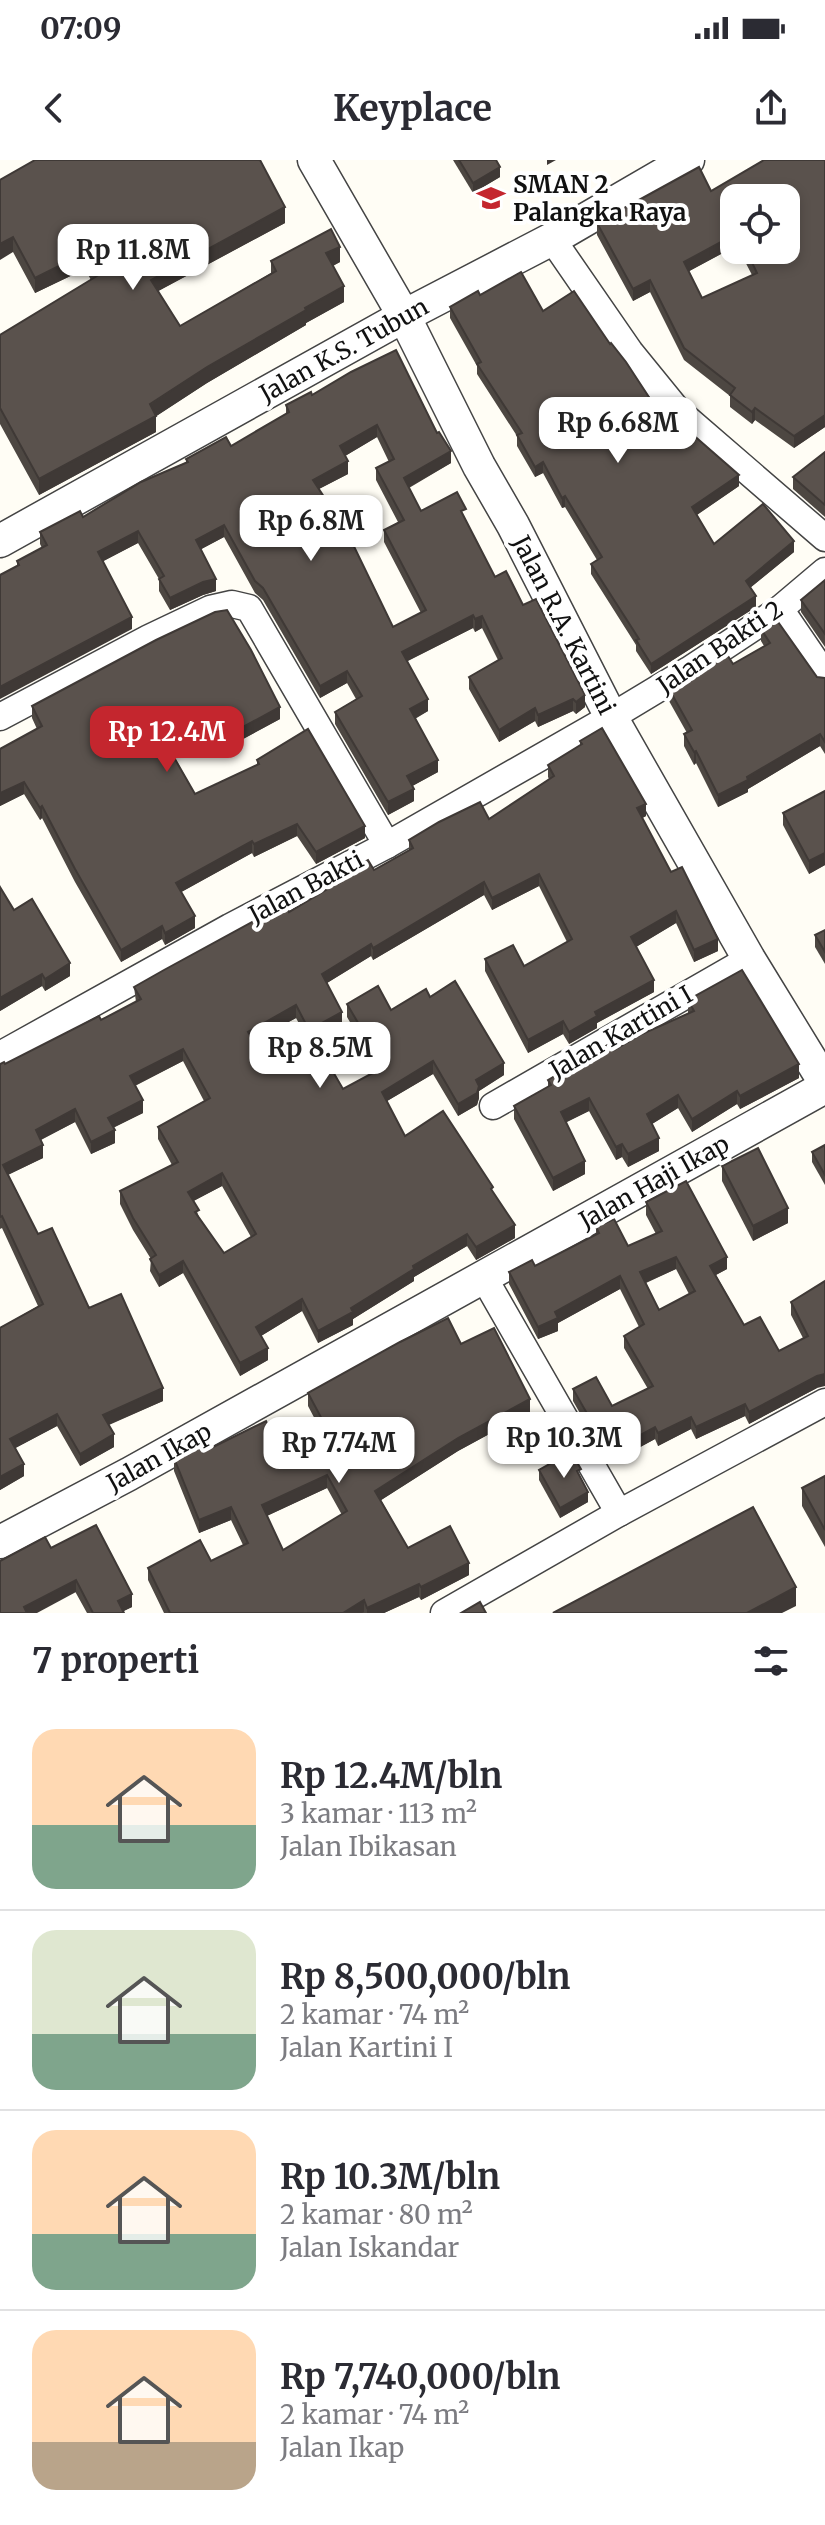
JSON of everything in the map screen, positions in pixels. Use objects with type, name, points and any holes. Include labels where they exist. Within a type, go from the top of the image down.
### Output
[{"type":"street","name":"Jalan R.A. Kartini","points":[[314,160],[404,316],[611,717],[825,1085]]},
{"type":"street","name":"Jalan K.S. Tubun","points":[[0,541],[404,316],[552,239],[688,160]]},
{"type":"street","points":[[552,239],[630,352],[678,411],[825,538]]},
{"type":"street","name":"Jalan Bakti 2","points":[[611,717],[780,609],[825,571]]},
{"type":"street","points":[[0,717],[210,609],[232,604],[249,608],[387,845]]},
{"type":"street","points":[[780,609],[825,675]]},
{"type":"street","name":"Jalan Bakti","points":[[0,1055],[230,927],[387,845],[611,717]]},
{"type":"street","name":"Jalan Kartini I","points":[[493,1106],[749,959]]},
{"type":"street","name":"Jalan Haji Ikap","points":[[483,1276],[825,1085]]},
{"type":"street","points":[[483,1276],[619,1513]]},
{"type":"street","name":"Jalan Ikap","points":[[0,1542],[129,1474],[483,1276]]},
{"type":"street","points":[[444,1613],[480,1604],[619,1513],[825,1402]]},
{"type":"building","points":[[35,160],[260,160],[285,207],[151,280],[180,326],[276,271],[271,261],[331,229],[340,247],[326,253],[344,286],[150,404],[156,416],[39,479],[0,408],[0,335],[97,276],[85,253],[35,278],[13,237],[0,244],[0,180]]},
{"type":"building","points":[[459,160],[496,160],[500,167],[473,183]]},
{"type":"building","points":[[764,160],[825,160],[825,415],[794,436],[755,408],[752,412],[730,395],[735,388],[684,348],[650,280],[633,289],[597,223],[699,167],[711,191],[720,186],[720,243],[684,262],[702,298],[757,273],[753,264],[800,264],[800,184],[723,184]]},
{"type":"building","points":[[521,272],[543,311],[574,291],[662,417],[667,412],[739,475],[692,507],[714,544],[763,504],[794,541],[746,581],[756,596],[651,664],[636,640],[639,639],[591,564],[602,557],[565,496],[562,498],[543,462],[535,467],[517,435],[522,433],[477,364],[481,362],[450,307],[478,291],[480,295]]},
{"type":"building","points":[[396,350],[437,433],[451,451],[404,478],[421,511],[457,492],[466,509],[461,511],[495,577],[506,571],[523,605],[536,599],[585,695],[576,702],[573,699],[538,715],[535,708],[499,730],[469,677],[502,658],[482,616],[475,619],[473,615],[402,652],[428,699],[410,709],[438,760],[407,776],[414,789],[388,802],[335,712],[362,696],[347,671],[320,686],[224,525],[196,540],[216,579],[170,598],[159,579],[164,576],[138,531],[98,552],[132,617],[0,687],[0,575],[19,565],[17,561],[47,545],[40,532],[80,511],[83,517],[141,482],[188,462],[186,459],[226,437],[231,446],[289,412],[286,405],[311,392],[312,395]],"holes":[[[377,425],[394,459],[376,468],[404,520],[384,530],[426,610],[393,627],[347,532],[313,480],[348,461],[340,446]]]},
{"type":"building","points":[[825,452],[825,505],[793,477]]},
{"type":"building","points":[[825,580],[825,634],[801,600]]},
{"type":"building","points":[[227,610],[280,707],[219,740],[212,726],[168,747],[195,794],[259,764],[257,760],[308,729],[365,826],[316,852],[297,824],[254,844],[252,841],[176,883],[195,916],[165,933],[162,926],[121,950],[42,806],[40,808],[24,782],[0,793],[0,749],[42,726],[32,706],[156,640],[215,612]]},
{"type":"building","points":[[776,619],[817,677],[825,678],[825,742],[820,734],[747,777],[748,780],[718,795],[684,734],[692,730],[669,689],[726,653],[733,664],[770,643],[761,629]]},
{"type":"building","points":[[602,728],[646,804],[637,808],[671,872],[682,867],[718,939],[694,950],[676,911],[631,937],[654,980],[595,1012],[597,1016],[569,1032],[563,1021],[528,1040],[485,959],[513,945],[524,966],[572,939],[539,874],[492,898],[484,882],[373,948],[371,944],[322,974],[342,1012],[309,1030],[296,1005],[248,1032],[267,1066],[314,1039],[343,1089],[384,1067],[347,1004],[378,986],[391,1010],[426,989],[430,997],[455,981],[504,1063],[476,1080],[479,1086],[477,1093],[458,1104],[433,1061],[382,1092],[405,1136],[443,1111],[515,1225],[476,1247],[467,1234],[351,1308],[353,1312],[318,1331],[302,1299],[256,1327],[268,1348],[240,1363],[183,1261],[159,1275],[150,1259],[156,1255],[120,1191],[178,1162],[158,1127],[210,1098],[183,1049],[130,1076],[143,1100],[108,1118],[115,1130],[91,1142],[75,1109],[36,1130],[43,1145],[3,1165],[38,1234],[52,1228],[89,1308],[121,1294],[163,1388],[103,1415],[114,1434],[80,1454],[57,1414],[10,1439],[24,1464],[0,1477],[0,1328],[43,1304],[0,1217],[0,1064],[141,999],[134,987],[285,904],[289,912],[334,885],[333,879],[368,860],[374,870],[413,848],[409,840],[439,822],[480,802],[489,819],[554,776],[548,765],[582,744],[580,741]],"holes":[[[222,1173],[256,1234],[224,1253],[195,1212],[199,1210],[188,1192]]]},
{"type":"building","points":[[825,791],[825,853],[809,861],[783,813]]},
{"type":"building","points":[[0,887],[14,910],[32,899],[70,963],[45,979],[42,974],[0,998]]},
{"type":"building","points":[[825,930],[825,952],[815,935]]},
{"type":"building","points":[[742,970],[799,1064],[740,1096],[737,1091],[692,1119],[678,1095],[647,1114],[659,1138],[628,1154],[622,1144],[616,1147],[589,1098],[561,1112],[585,1161],[553,1178],[514,1106],[551,1085],[548,1080],[611,1043],[614,1050],[694,1011],[688,1000]]},
{"type":"building","points":[[825,1145],[825,1175],[812,1152]]},
{"type":"building","points":[[758,1148],[788,1208],[753,1226],[722,1166]]},
{"type":"building","points":[[686,1181],[727,1257],[710,1266],[744,1325],[760,1317],[779,1351],[808,1336],[791,1302],[825,1281],[825,1374],[749,1412],[745,1404],[696,1427],[691,1417],[658,1433],[655,1427],[609,1452],[573,1389],[596,1377],[612,1406],[653,1386],[624,1336],[644,1324],[620,1276],[555,1312],[558,1318],[538,1327],[509,1272],[532,1260],[535,1266],[599,1233],[596,1227],[614,1219],[628,1246],[662,1231],[646,1202]],"holes":[[[676,1257],[695,1291],[659,1310],[640,1272]]]},
{"type":"building","points":[[448,1318],[461,1344],[494,1328],[530,1399],[458,1438],[375,1491],[408,1548],[450,1526],[469,1563],[421,1587],[419,1584],[367,1608],[364,1600],[343,1613],[170,1613],[148,1568],[200,1540],[211,1561],[248,1543],[231,1507],[199,1520],[174,1458],[201,1446],[203,1452],[266,1421],[277,1445],[324,1423],[308,1393]],"holes":[[[327,1475],[347,1511],[283,1550],[262,1505]]]},
{"type":"building","points":[[571,1452],[581,1469],[577,1471],[588,1492],[560,1508],[539,1470]]},
{"type":"building","points":[[825,1476],[825,1530],[802,1488]]},
{"type":"building","points":[[753,1507],[796,1587],[747,1613],[553,1613]]},
{"type":"building","points":[[96,1525],[132,1594],[118,1601],[124,1613],[93,1613],[76,1580],[24,1607],[27,1613],[0,1613],[0,1561],[45,1537],[51,1548]]},
{"type":"building","points":[[480,1602],[486,1613],[461,1613]]},
{"type":"place","name":"SMAN 2 Palangka Raya","points":[[491,198]]}]
